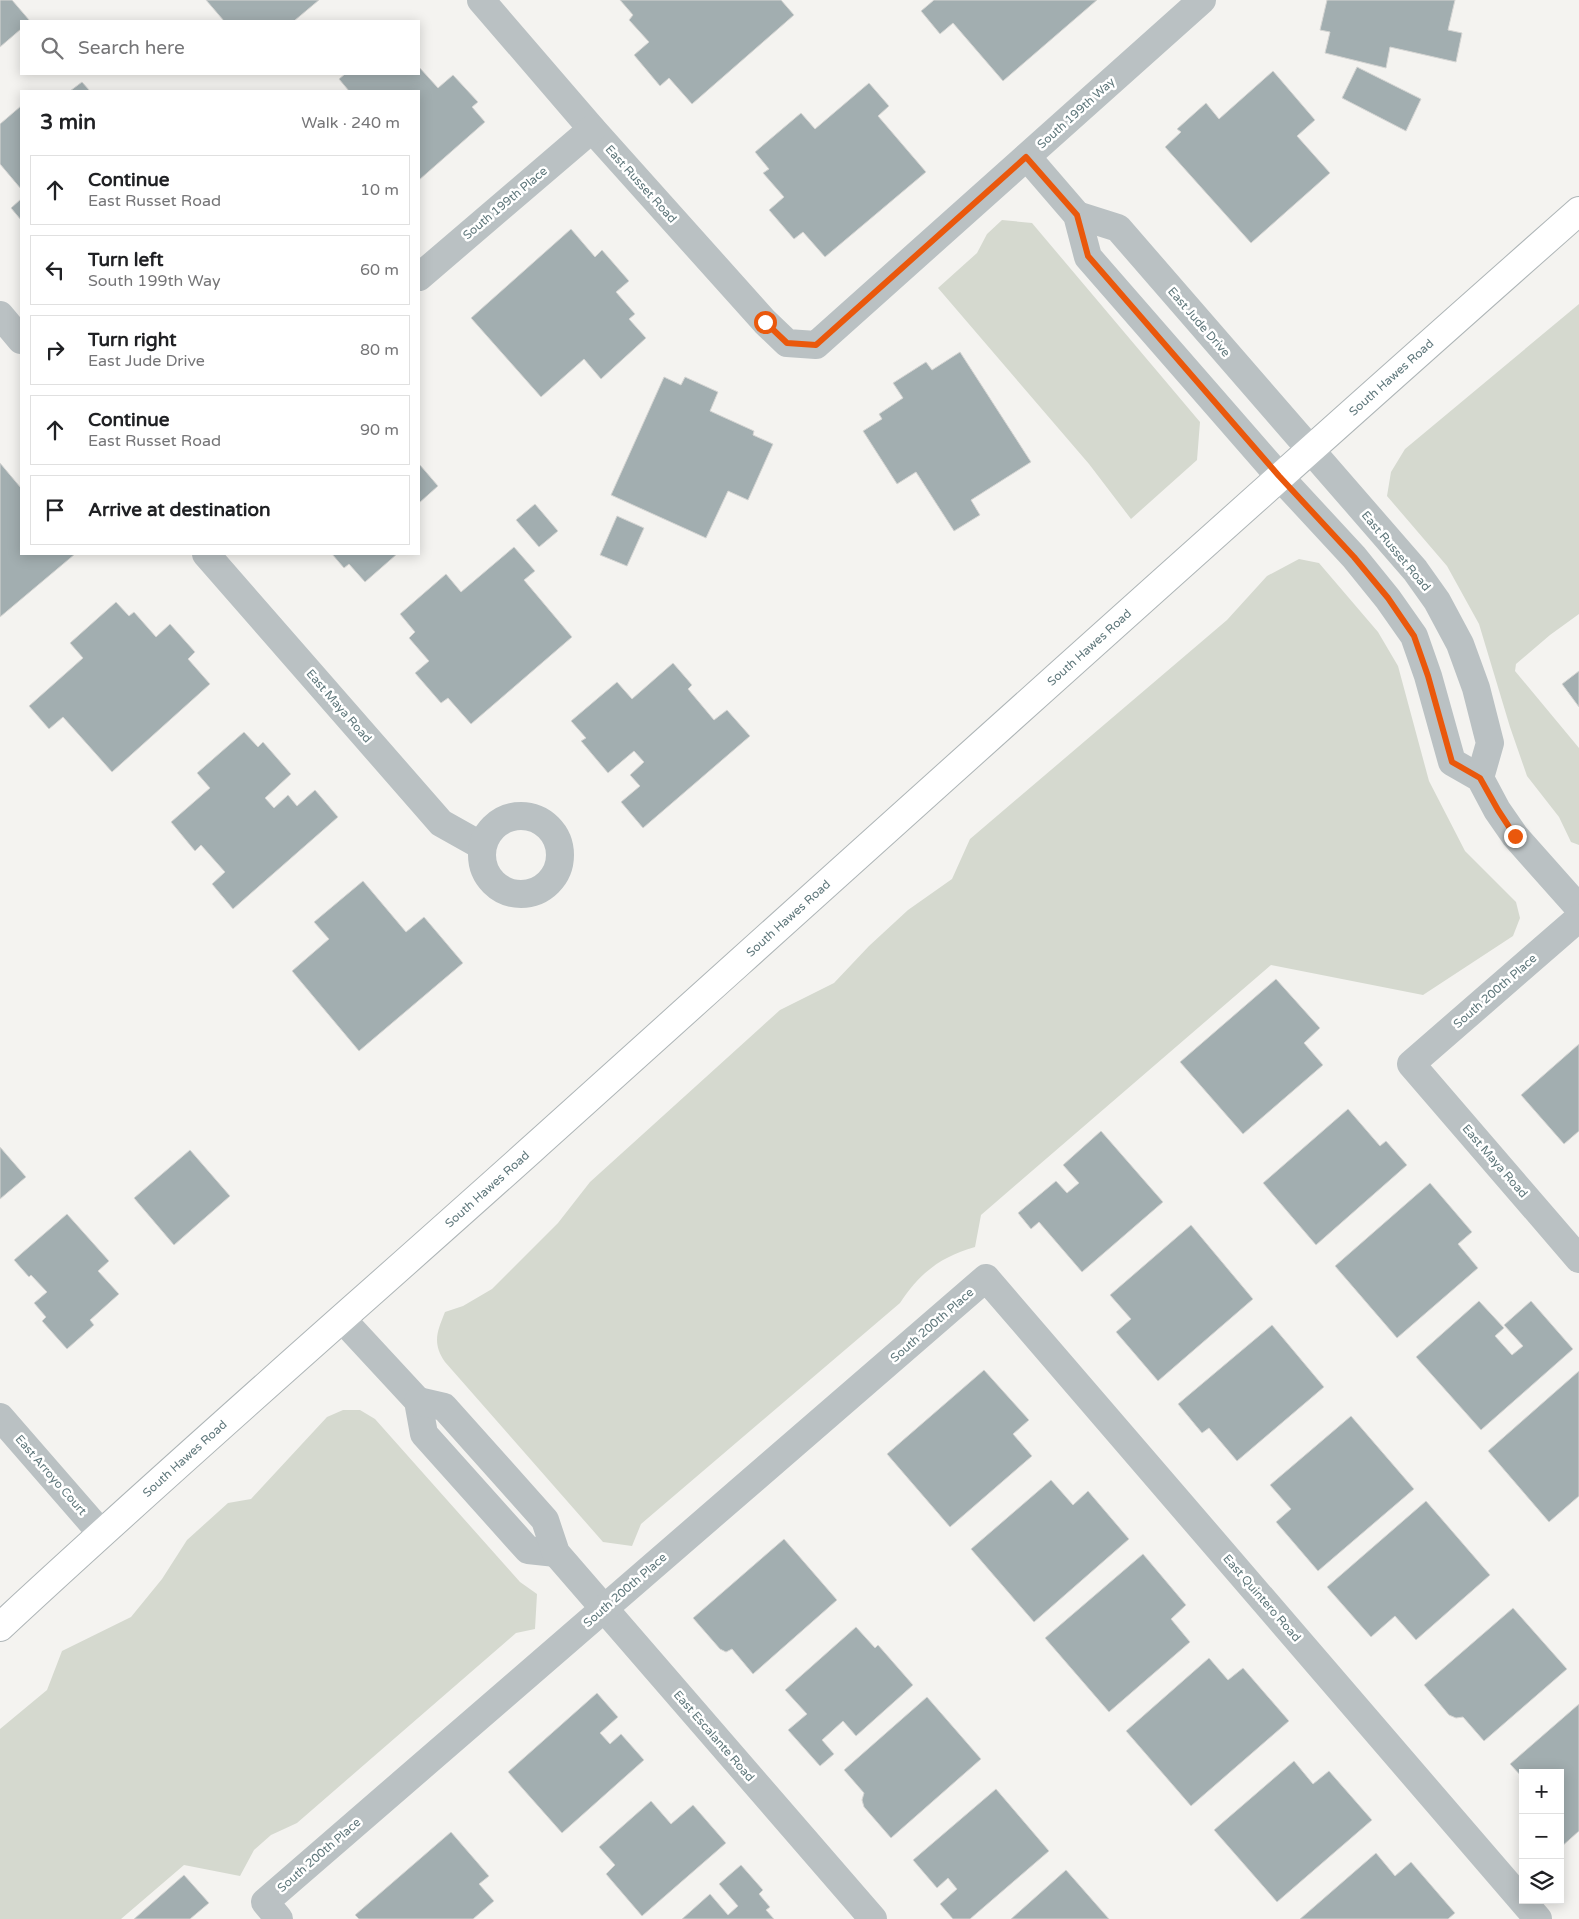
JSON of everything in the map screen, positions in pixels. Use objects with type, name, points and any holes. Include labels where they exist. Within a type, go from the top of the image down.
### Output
[{"type":"main road","name":"South Hawes Road","points":[[0,1627],[101,1533],[342,1319],[1309,449],[1579,211]]},
{"type":"street","name":"East Russet Road","points":[[481,0],[592,130],[765,322],[787,343],[816,345]]},
{"type":"street","name":"South 199th Way","points":[[816,345],[1202,0]]},
{"type":"street","name":"South 199th Place","points":[[420,276],[592,130]]},
{"type":"street","points":[[1026,157],[1077,215],[1088,256],[1388,598],[1414,636],[1428,676],[1452,762],[1480,778],[1515,836],[1579,908]]},
{"type":"street","name":"East Jude Drive","points":[[1077,215],[1118,228],[1309,449]]},
{"type":"street","points":[[0,315],[20,339]]},
{"type":"street","name":"East Russet Road","points":[[1309,449],[1415,570],[1437,601],[1460,644],[1476,688],[1490,743],[1480,778]]},
{"type":"street","name":"East Maya Road","points":[[207,555],[441,822],[482,846]]},
{"type":"street","name":"South 200th Place","points":[[1411,1064],[1579,918]]},
{"type":"street","name":"East Maya Road","points":[[1411,1064],[1579,1259]]},
{"type":"street","name":"South 200th Place","points":[[272,1911],[603,1609],[986,1278]]},
{"type":"street","name":"East Quintero Road","points":[[986,1278],[1538,1919]]},
{"type":"street","name":"East Escalante Road","points":[[342,1319],[418,1401],[444,1407],[545,1520],[556,1553],[873,1919]]},
{"type":"street","name":"East Arroyo Court","points":[[0,1417],[101,1533]]},
{"type":"shaded area","points":[[1002,220],[1032,223],[1200,422],[1197,460],[1131,519],[1089,464],[938,288],[977,253],[987,234]]},
{"type":"shaded area","points":[[1579,304],[1579,614],[1550,635],[1516,664],[1515,671],[1579,748],[1579,845],[1571,842],[1559,817],[1527,776],[1479,624],[1447,566],[1387,496],[1391,472],[1405,449]]},
{"type":"shaded area","points":[[1299,559],[1319,563],[1378,632],[1398,666],[1429,781],[1465,851],[1516,902],[1520,918],[1513,936],[1423,995],[1271,965],[981,1215],[975,1247],[941,1261],[923,1275],[900,1303],[641,1524],[632,1546],[603,1542],[445,1362],[438,1349],[437,1337],[445,1312],[463,1306],[492,1289],[558,1223],[590,1182],[780,1010],[834,983],[869,946],[908,910],[952,879],[970,839],[1227,620],[1267,576]]},
{"type":"shaded area","points":[[343,1410],[360,1410],[375,1419],[520,1582],[537,1594],[535,1629],[516,1633],[297,1823],[271,1835],[254,1850],[240,1876],[184,1865],[121,1919],[0,1919],[0,1729],[47,1690],[62,1651],[131,1617],[162,1579],[187,1540],[228,1503],[251,1499],[327,1417]]},
{"type":"building","points":[[0,0],[12,0],[29,20],[20,20],[20,30],[0,47]]},
{"type":"building","points":[[206,0],[319,0],[295,20],[223,20]]},
{"type":"building","points":[[620,0],[781,0],[794,15],[692,104],[669,78],[660,86],[634,55],[649,42],[629,20],[633,15]]},
{"type":"building","points":[[934,0],[1097,0],[1003,81],[953,23],[940,34],[921,11]]},
{"type":"building","points":[[1327,0],[1455,0],[1448,30],[1462,33],[1456,62],[1390,47],[1386,68],[1325,53],[1330,32],[1320,30]]},
{"type":"building","points":[[1357,67],[1421,99],[1406,131],[1342,98]]},
{"type":"building","points":[[420,68],[438,88],[453,75],[478,102],[472,107],[485,122],[420,179],[420,90],[348,90],[339,79],[344,75],[420,75]]},
{"type":"building","points":[[1273,71],[1315,120],[1297,136],[1330,173],[1251,243],[1165,147],[1181,132],[1177,129],[1206,103],[1219,119]]},
{"type":"building","points":[[82,82],[89,90],[71,90]]},
{"type":"building","points":[[869,83],[889,106],[878,116],[926,172],[825,257],[803,232],[794,239],[769,210],[784,197],[763,173],[769,169],[755,152],[801,113],[815,129]]},
{"type":"building","points":[[20,107],[20,188],[0,164],[0,124]]},
{"type":"building","points":[[20,200],[20,219],[11,208]]},
{"type":"building","points":[[571,229],[595,257],[602,250],[629,281],[616,292],[635,314],[629,319],[646,338],[601,379],[584,359],[541,397],[471,318]]},
{"type":"building","points":[[960,352],[1031,462],[971,500],[980,515],[954,531],[916,472],[897,484],[863,431],[882,419],[879,414],[903,398],[893,383],[926,362],[932,370]]},
{"type":"building","points":[[664,377],[681,385],[685,377],[718,392],[710,411],[754,431],[753,435],[773,444],[748,500],[728,491],[706,538],[611,495]]},
{"type":"building","points":[[0,463],[20,487],[20,555],[74,555],[0,617]]},
{"type":"building","points":[[420,465],[438,486],[420,502]]},
{"type":"building","points":[[535,504],[558,531],[539,547],[516,520]]},
{"type":"building","points":[[617,516],[644,528],[627,566],[600,555]]},
{"type":"building","points":[[514,547],[535,571],[524,580],[572,637],[471,724],[448,698],[441,703],[415,673],[429,661],[409,638],[415,632],[400,614],[446,574],[461,592]]},
{"type":"building","points":[[333,555],[396,555],[365,582],[349,564],[344,568]]},
{"type":"building","points":[[116,602],[129,616],[134,612],[156,637],[170,624],[195,652],[188,659],[210,684],[112,772],[63,717],[49,729],[29,706],[83,658],[70,643]]},
{"type":"building","points":[[673,663],[692,685],[688,689],[714,720],[727,710],[750,736],[643,828],[621,802],[640,786],[630,775],[644,762],[634,751],[608,773],[581,741],[586,738],[571,721],[617,682],[632,699]]},
{"type":"building","points":[[1579,671],[1579,707],[1562,684]]},
{"type":"building","points":[[244,732],[258,747],[263,742],[291,774],[265,798],[274,808],[288,795],[297,806],[315,790],[338,817],[233,909],[212,884],[225,872],[201,845],[195,851],[171,822],[210,788],[197,773]]},
{"type":"building","points":[[363,881],[406,932],[424,917],[463,963],[359,1051],[292,971],[329,939],[314,922]]},
{"type":"building","points":[[1276,979],[1320,1028],[1304,1043],[1323,1065],[1243,1134],[1180,1062]]},
{"type":"building","points":[[1579,1044],[1579,1131],[1564,1144],[1521,1095]]},
{"type":"building","points":[[1348,1109],[1380,1146],[1386,1141],[1407,1165],[1316,1245],[1263,1183]]},
{"type":"building","points":[[1101,1131],[1163,1202],[1082,1272],[1039,1222],[1031,1229],[1018,1213],[1056,1181],[1067,1193],[1079,1183],[1063,1165]]},
{"type":"building","points":[[0,1147],[26,1177],[0,1199]]},
{"type":"building","points":[[190,1150],[230,1196],[174,1245],[134,1198]]},
{"type":"building","points":[[1430,1183],[1472,1232],[1458,1244],[1478,1268],[1397,1338],[1335,1266]]},
{"type":"building","points":[[67,1214],[109,1261],[98,1271],[119,1294],[90,1320],[94,1325],[67,1349],[42,1321],[46,1317],[34,1303],[47,1292],[31,1275],[29,1277],[14,1260]]},
{"type":"building","points":[[1191,1225],[1253,1299],[1158,1381],[1116,1332],[1131,1319],[1110,1295]]},
{"type":"building","points":[[1479,1301],[1504,1328],[1495,1336],[1512,1355],[1523,1346],[1504,1325],[1531,1301],[1573,1349],[1481,1430],[1416,1357]]},
{"type":"building","points":[[1272,1325],[1324,1387],[1237,1461],[1209,1428],[1202,1433],[1178,1404]]},
{"type":"building","points":[[984,1370],[1029,1420],[1013,1434],[1032,1456],[950,1527],[887,1454]]},
{"type":"building","points":[[1579,1371],[1579,1496],[1549,1522],[1488,1451]]},
{"type":"building","points":[[1351,1416],[1414,1489],[1318,1571],[1276,1522],[1291,1509],[1270,1485]]},
{"type":"building","points":[[1051,1480],[1073,1505],[1088,1491],[1129,1539],[1034,1622],[971,1549]]},
{"type":"building","points":[[1426,1501],[1490,1575],[1416,1640],[1395,1616],[1371,1637],[1327,1587]]},
{"type":"building","points":[[784,1539],[837,1600],[753,1674],[732,1649],[726,1652],[720,1649],[693,1618]]},
{"type":"building","points":[[1143,1554],[1186,1605],[1171,1619],[1190,1642],[1109,1712],[1045,1638]]},
{"type":"building","points":[[1513,1608],[1567,1669],[1484,1741],[1463,1717],[1456,1718],[1449,1715],[1424,1685]]},
{"type":"building","points":[[856,1627],[875,1648],[878,1645],[913,1685],[856,1736],[843,1721],[822,1740],[834,1754],[820,1766],[788,1730],[807,1714],[785,1690]]},
{"type":"building","points":[[1209,1658],[1228,1680],[1243,1668],[1289,1721],[1191,1806],[1126,1731]]},
{"type":"building","points":[[597,1693],[618,1717],[600,1733],[610,1744],[621,1734],[644,1760],[562,1833],[508,1772]]},
{"type":"building","points":[[927,1697],[981,1759],[891,1838],[864,1807],[862,1800],[864,1793],[844,1770]]},
{"type":"building","points":[[1579,1704],[1579,1831],[1564,1844],[1564,1769],[1519,1769],[1519,1774],[1510,1764]]},
{"type":"building","points":[[1294,1761],[1313,1784],[1329,1771],[1372,1820],[1277,1902],[1214,1830]]},
{"type":"building","points":[[996,1789],[1049,1851],[970,1919],[953,1919],[940,1904],[957,1889],[948,1878],[937,1888],[913,1860]]},
{"type":"building","points":[[651,1801],[671,1824],[693,1805],[726,1843],[642,1916],[606,1874],[615,1865],[599,1847]]},
{"type":"building","points":[[451,1832],[489,1876],[479,1884],[494,1901],[473,1919],[359,1919],[355,1915]]},
{"type":"building","points":[[1376,1853],[1395,1876],[1411,1862],[1455,1913],[1448,1919],[1300,1919]]},
{"type":"building","points":[[741,1865],[763,1890],[759,1894],[770,1907],[766,1910],[774,1919],[682,1919],[710,1894],[728,1915],[738,1906],[719,1884]]},
{"type":"building","points":[[1066,1870],[1109,1919],[1011,1919]]},
{"type":"building","points":[[184,1875],[209,1903],[190,1919],[134,1919]]},
{"type":"route","points":[[765,322],[787,343],[816,345],[1026,157],[1077,215],[1088,256],[1388,598],[1414,636],[1428,676],[1452,762],[1480,778],[1515,836]]}]
